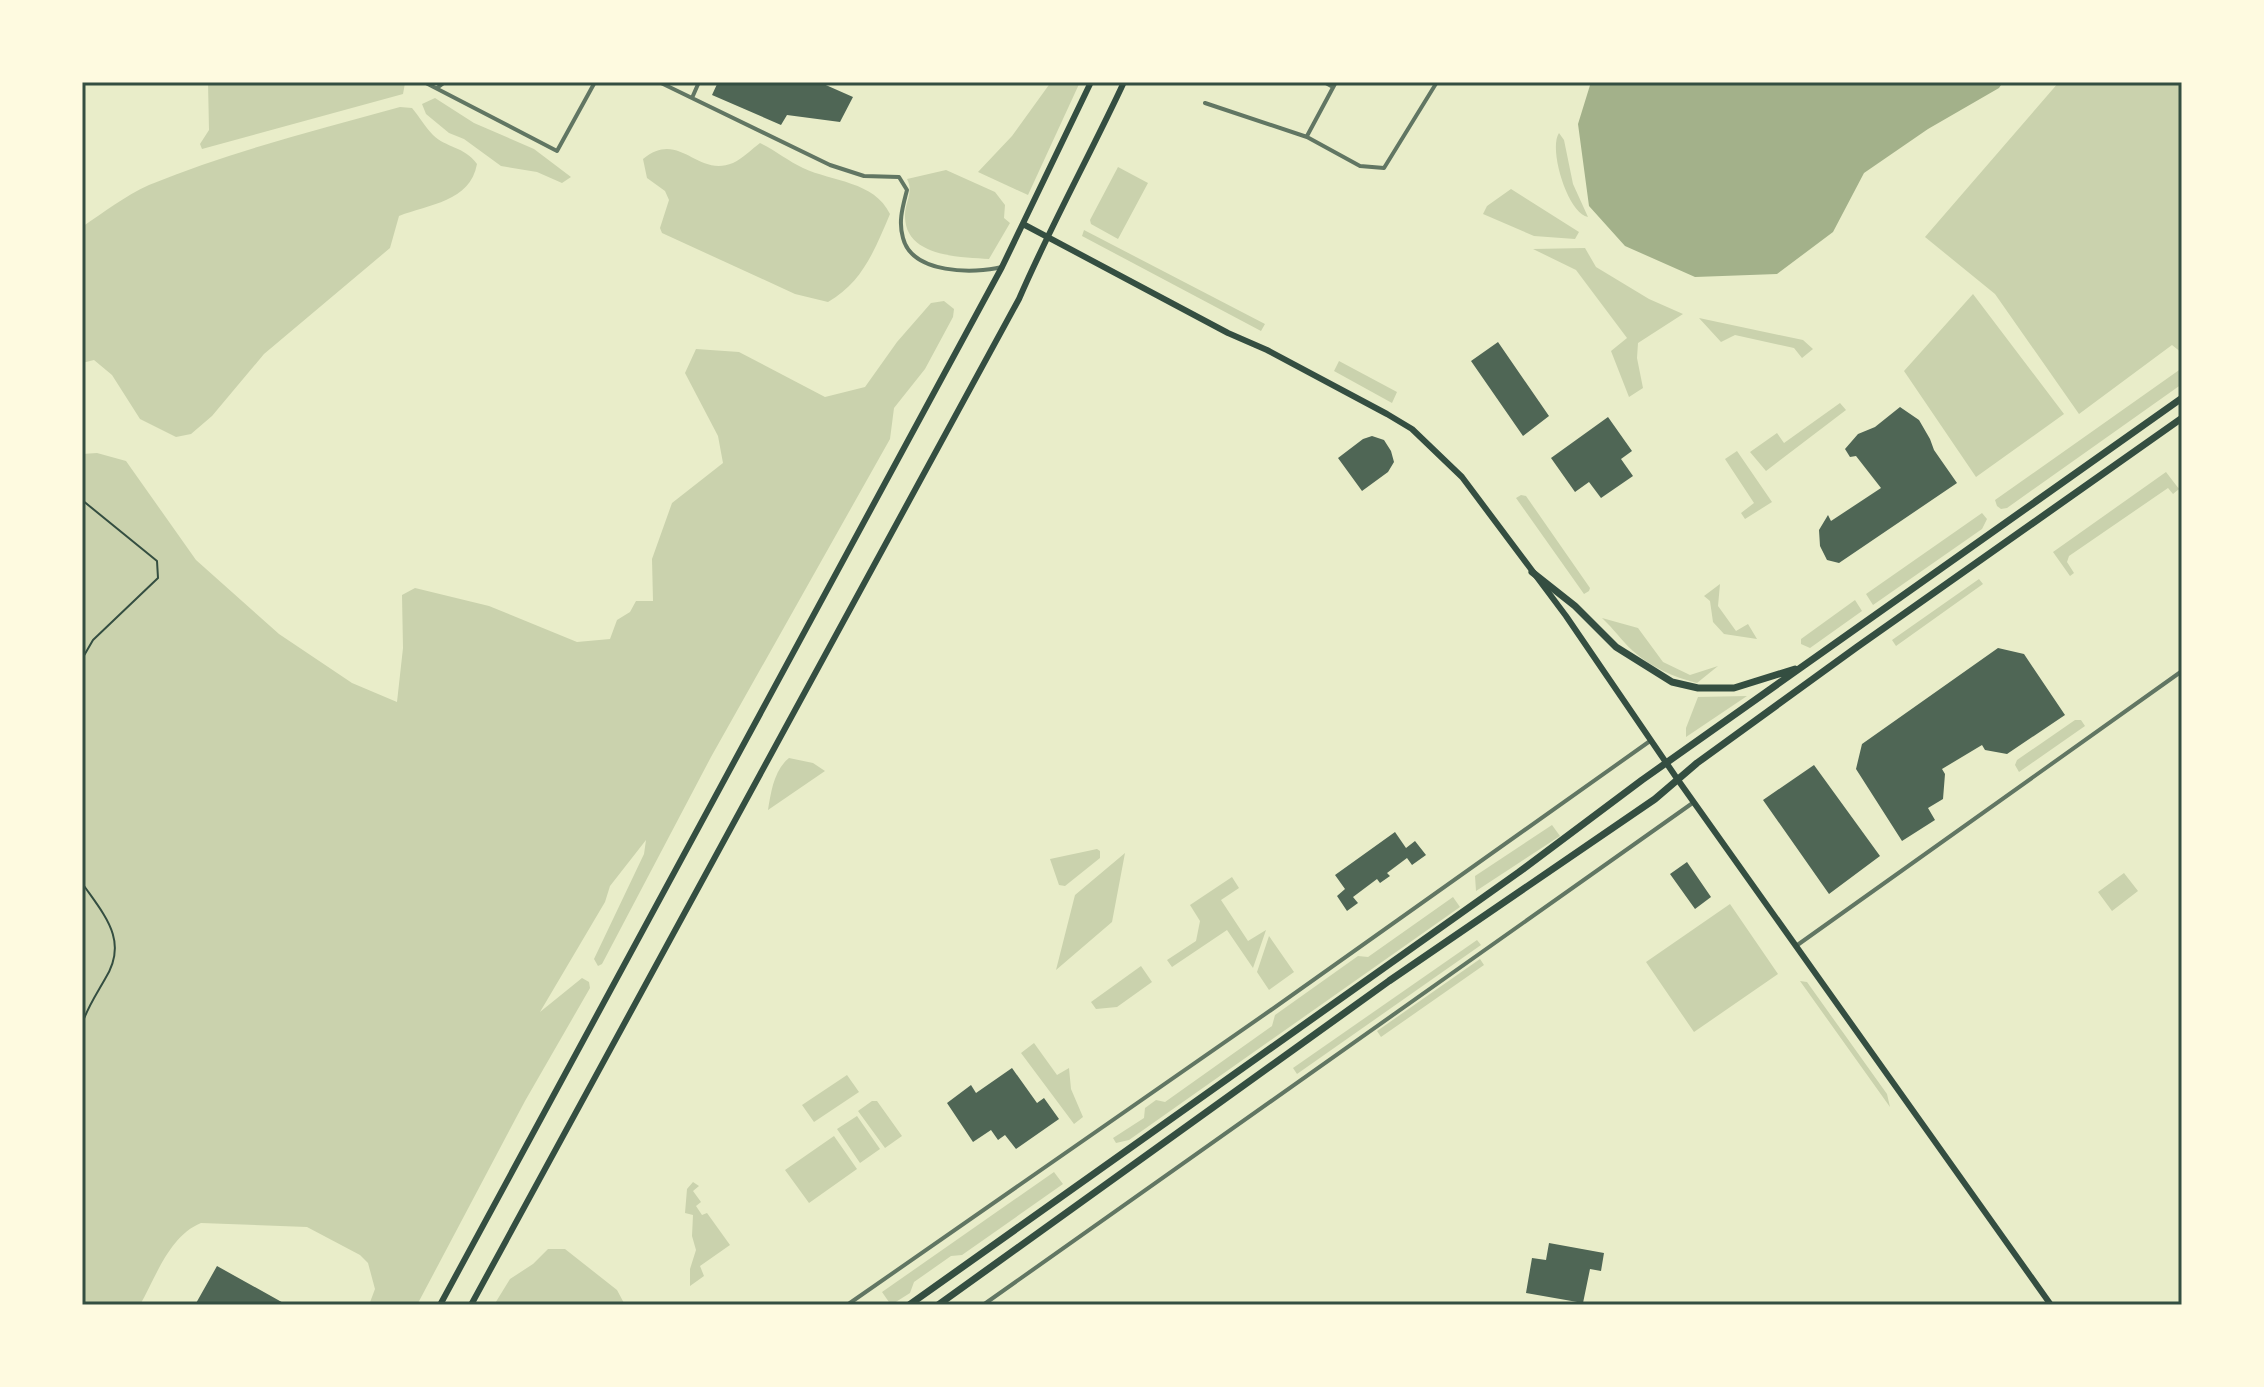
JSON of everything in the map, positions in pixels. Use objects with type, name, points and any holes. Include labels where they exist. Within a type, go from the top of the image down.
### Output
[{"type":"main road","points":[[440,1305],[1002,267],[1091,82]]},
{"type":"main road","points":[[471,1305],[1013,311],[1124,82]]},
{"type":"main road","points":[[1023,224],[1412,429],[1462,477],[1566,616],[1650,741],[2051,1305]]},
{"type":"main road","points":[[909,1305],[2182,398]]},
{"type":"main road","points":[[938,1305],[1376,990],[1655,799],[1857,647],[2182,418]]},
{"type":"main road","points":[[1532,572],[1575,606],[1616,647],[1672,682],[1698,688],[1734,688],[1803,667]]},
{"type":"street","points":[[424,82],[557,151],[595,82]]},
{"type":"street","points":[[437,88],[445,82]]},
{"type":"street","points":[[659,82],[830,165],[864,176],[899,177],[907,190],[901,209],[902,237],[912,255],[956,271],[982,272],[1002,267]]},
{"type":"street","points":[[692,98],[699,82]]},
{"type":"street","points":[[1307,137],[1335,85],[1324,82]]},
{"type":"street","points":[[1205,103],[1307,137],[1360,166],[1384,168],[1437,82]]},
{"type":"street","points":[[1796,946],[2182,671]]},
{"type":"street","points":[[849,1304],[1650,741]]},
{"type":"street","points":[[985,1304],[1694,802]]},
{"type":"path","points":[[82,500],[157,561],[158,578],[93,640],[82,659]]},
{"type":"path","points":[[82,883],[116,940],[116,957],[107,977],[88,1004],[82,1024]]},
{"type":"shaded area","points":[[208,82],[405,83],[403,94],[202,149],[200,144],[209,130]]},
{"type":"shaded area","points":[[1051,82],[1080,82],[1028,195],[978,172],[1012,136]]},
{"type":"shaded area","points":[[1591,82],[2003,82],[1999,88],[1928,129],[1864,173],[1833,232],[1777,274],[1695,277],[1625,246],[1589,206],[1578,124]]},
{"type":"shaded area","points":[[2059,82],[2182,82],[2182,353],[2172,345],[2079,414],[1995,294],[1925,237]]},
{"type":"shaded area","points":[[435,98],[474,123],[534,149],[571,177],[562,183],[537,172],[501,166],[464,139],[449,133],[426,114],[422,104]]},
{"type":"shaded area","points":[[400,107],[412,108],[433,135],[472,158],[477,164],[473,177],[447,200],[399,216],[390,248],[264,354],[212,416],[191,434],[176,437],[140,419],[112,375],[94,360],[82,363],[82,227],[132,194],[180,173],[273,142]]},
{"type":"shaded area","points":[[1559,133],[1564,140],[1573,184],[1588,217],[1573,205],[1562,180],[1556,152]]},
{"type":"shaded area","points":[[760,143],[803,168],[852,184],[874,195],[890,214],[859,275],[828,302],[795,294],[662,233],[660,228],[669,200],[665,191],[647,178],[643,159],[667,149],[720,166],[733,163]]},
{"type":"shaded area","points":[[1118,167],[1148,183],[1118,239],[1091,224],[1090,220]]},
{"type":"shaded area","points":[[946,170],[995,192],[1005,205],[1004,218],[1010,223],[989,259],[935,252],[913,239],[907,229],[905,215],[910,188],[907,179]]},
{"type":"shaded area","points":[[1511,189],[1579,232],[1575,239],[1534,236],[1483,214],[1487,206]]},
{"type":"shaded area","points":[[1084,230],[1265,324],[1261,331],[1082,236]]},
{"type":"shaded area","points":[[1585,248],[1596,267],[1649,299],[1683,314],[1638,343],[1637,358],[1643,388],[1629,397],[1611,351],[1627,338],[1576,270],[1533,249]]},
{"type":"shaded area","points":[[1973,294],[2064,414],[1976,477],[1904,371]]},
{"type":"shaded area","points":[[944,301],[954,309],[953,317],[925,369],[894,408],[890,439],[711,757],[602,964],[598,966],[594,959],[644,854],[646,840],[610,886],[605,902],[540,1012],[582,978],[589,982],[590,988],[525,1101],[417,1305],[369,1305],[375,1289],[368,1263],[360,1255],[307,1227],[201,1223],[180,1237],[172,1247],[140,1305],[82,1305],[82,454],[97,453],[126,461],[196,560],[279,634],[352,683],[397,702],[403,648],[402,595],[415,588],[489,606],[577,642],[610,639],[617,620],[630,612],[636,601],[653,601],[652,559],[672,503],[723,463],[718,436],[685,373],[696,349],[739,352],[825,397],[865,387],[897,342],[931,303]]},
{"type":"shaded area","points":[[1699,318],[1803,340],[1813,349],[1802,358],[1794,348],[1735,335],[1721,342]]},
{"type":"shaded area","points":[[1339,361],[1397,392],[1392,403],[1334,371]]},
{"type":"shaded area","points":[[2182,368],[2182,384],[2007,508],[1997,506],[1995,500]]},
{"type":"shaded area","points":[[1840,403],[1846,410],[1766,471],[1750,452],[1777,433],[1784,443]]},
{"type":"shaded area","points":[[1737,451],[1772,502],[1745,519],[1741,513],[1754,503],[1725,459]]},
{"type":"shaded area","points":[[2166,472],[2179,489],[2173,494],[2168,488],[2069,556],[2067,562],[2074,573],[2070,576],[2053,552]]},
{"type":"shaded area","points":[[1526,496],[1590,588],[1589,591],[1584,594],[1516,498]]},
{"type":"shaded area","points":[[1982,513],[1987,519],[1982,529],[1873,605],[1866,594]]},
{"type":"shaded area","points":[[1979,579],[1983,584],[1896,646],[1892,640]]},
{"type":"shaded area","points":[[1720,584],[1718,606],[1736,631],[1748,624],[1757,639],[1724,634],[1713,622],[1710,601],[1704,596]]},
{"type":"shaded area","points":[[1855,600],[1862,611],[1810,648],[1801,644],[1801,639]]},
{"type":"shaded area","points":[[1602,618],[1638,628],[1663,662],[1690,675],[1718,666],[1697,683],[1671,674],[1640,657]]},
{"type":"shaded area","points":[[1747,696],[1686,737],[1686,728],[1698,697]]},
{"type":"shaded area","points":[[2075,720],[2081,720],[2085,726],[2019,772],[2015,765],[2017,760]]},
{"type":"shaded area","points":[[789,758],[813,763],[825,771],[768,810],[777,775]]},
{"type":"shaded area","points":[[1552,825],[1560,836],[1476,891],[1475,876]]},
{"type":"shaded area","points":[[1097,849],[1100,858],[1065,886],[1059,885],[1050,859]]},
{"type":"shaded area","points":[[1125,853],[1112,922],[1056,970],[1075,895]]},
{"type":"shaded area","points":[[2124,873],[2138,891],[2112,911],[2098,892]]},
{"type":"shaded area","points":[[1232,877],[1239,888],[1221,900],[1248,941],[1266,930],[1253,968],[1227,930],[1172,967],[1167,960],[1196,941],[1200,921],[1190,905]]},
{"type":"shaded area","points":[[1453,897],[1460,907],[1129,1140],[1116,1143],[1113,1138],[1144,1118],[1145,1108],[1156,1100],[1165,1102],[1272,1026],[1275,1015],[1358,956],[1368,957]]},
{"type":"shaded area","points":[[1730,904],[1778,974],[1694,1032],[1646,962]]},
{"type":"shaded area","points":[[1269,936],[1294,972],[1269,990],[1257,972]]},
{"type":"shaded area","points":[[1477,940],[1481,945],[1297,1074],[1293,1068]]},
{"type":"shaded area","points":[[1480,959],[1484,965],[1381,1037],[1377,1031]]},
{"type":"shaded area","points":[[1141,966],[1152,982],[1117,1007],[1096,1009],[1091,1002]]},
{"type":"shaded area","points":[[1800,981],[1807,982],[1887,1094],[1890,1107]]},
{"type":"shaded area","points":[[1034,1043],[1057,1075],[1069,1068],[1071,1089],[1083,1117],[1074,1124],[1021,1053]]},
{"type":"shaded area","points":[[847,1075],[859,1092],[814,1122],[802,1105]]},
{"type":"shaded area","points":[[877,1101],[902,1136],[885,1148],[858,1111]]},
{"type":"shaded area","points":[[857,1116],[880,1149],[860,1163],[837,1129]]},
{"type":"shaded area","points":[[834,1136],[857,1169],[809,1203],[785,1170]]},
{"type":"shaded area","points":[[1054,1172],[1063,1184],[962,1255],[951,1256],[914,1282],[910,1293],[891,1305],[882,1292]]},
{"type":"shaded area","points":[[693,1182],[699,1186],[693,1191],[701,1202],[696,1206],[702,1215],[707,1213],[730,1245],[700,1266],[704,1276],[690,1286],[690,1269],[696,1250],[692,1236],[693,1215],[685,1213],[687,1189]]},
{"type":"shaded area","points":[[548,1249],[565,1249],[617,1290],[625,1305],[494,1305],[510,1279],[533,1264]]},
{"type":"building","points":[[718,82],[796,82],[804,85],[805,82],[819,82],[853,97],[840,122],[787,115],[781,125],[712,95]]},
{"type":"building","points":[[1498,342],[1549,416],[1523,436],[1471,361]]},
{"type":"building","points":[[1900,407],[1919,420],[1934,450],[1957,483],[1839,563],[1827,560],[1820,546],[1819,530],[1828,515],[1831,521],[1881,488],[1856,456],[1850,457],[1845,449],[1858,434],[1875,427]]},
{"type":"building","points":[[1608,417],[1632,451],[1621,459],[1633,476],[1601,498],[1589,482],[1575,492],[1551,458]]},
{"type":"building","points":[[1372,436],[1384,440],[1394,462],[1388,472],[1362,491],[1338,458]]},
{"type":"building","points":[[1998,648],[2024,654],[2065,715],[2007,754],[1985,750],[1982,745],[1942,769],[1945,774],[1943,799],[1928,808],[1935,820],[1902,841],[1856,769],[1862,744]]},
{"type":"building","points":[[1814,765],[1880,856],[1829,894],[1763,800]]},
{"type":"building","points":[[1395,832],[1406,848],[1415,841],[1426,855],[1412,865],[1407,858],[1387,873],[1390,876],[1380,883],[1377,879],[1353,897],[1358,903],[1347,911],[1337,896],[1345,889],[1335,875]]},
{"type":"building","points":[[1687,862],[1711,897],[1695,909],[1670,874]]},
{"type":"building","points":[[1012,1068],[1037,1103],[1044,1098],[1059,1119],[1016,1149],[1005,1135],[998,1140],[991,1130],[973,1142],[947,1103],[971,1085],[976,1093]]},
{"type":"building","points":[[1549,1243],[1604,1253],[1601,1271],[1590,1269],[1583,1303],[1526,1293],[1532,1258],[1546,1260]]},
{"type":"building","points":[[217,1266],[287,1305],[195,1305]]}]
